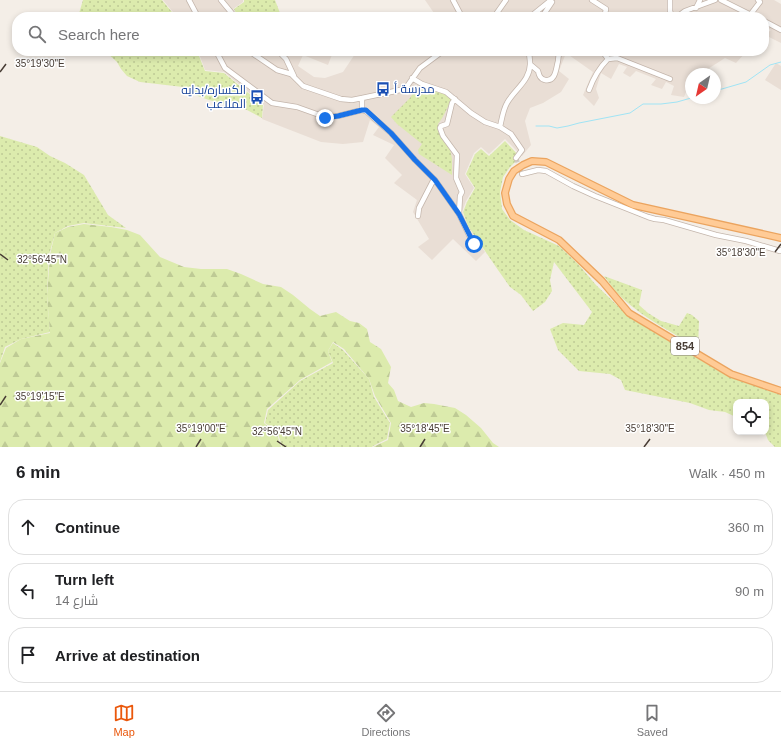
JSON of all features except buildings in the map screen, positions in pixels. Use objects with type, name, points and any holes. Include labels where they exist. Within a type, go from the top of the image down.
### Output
[{"type":"main road","name":"854","points":[[781,238],[633,205],[546,162],[532,161],[514,171],[509,179],[505,193],[507,204],[514,216],[559,240],[602,281],[629,313],[731,374],[781,391]]},
{"type":"street","points":[[189,0],[195,12]]},
{"type":"street","points":[[221,0],[231,12]]},
{"type":"street","points":[[453,0],[459,12]]},
{"type":"street","points":[[498,12],[506,0]]},
{"type":"street","points":[[536,12],[552,0]]},
{"type":"street","points":[[545,12],[552,0]]},
{"type":"street","points":[[592,0],[606,9],[605,12]]},
{"type":"street","points":[[670,0],[670,12]]},
{"type":"street","points":[[696,8],[700,0]]},
{"type":"street","points":[[684,12],[714,0]]},
{"type":"street","points":[[721,0],[745,12]]},
{"type":"street","points":[[755,12],[760,2],[758,0]]},
{"type":"street","points":[[769,24],[781,30]]},
{"type":"street","points":[[219,56],[225,68],[272,103],[297,107],[325,118],[366,110],[391,133],[434,179],[459,214],[474,244]]},
{"type":"street","points":[[256,56],[277,70],[291,74],[303,86],[341,99],[352,100],[405,89],[420,68],[436,57]]},
{"type":"street","points":[[283,56],[295,77]]},
{"type":"street","points":[[500,126],[502,113],[507,102],[523,83],[528,74],[531,65],[530,56]]},
{"type":"street","points":[[531,65],[538,71],[538,76],[542,79],[551,80],[554,77],[559,56]]},
{"type":"street","points":[[589,90],[603,63],[608,59],[617,58],[670,79]]},
{"type":"street","points":[[412,78],[422,84],[446,92],[476,116],[486,122],[500,126],[511,134],[522,150],[516,158]]},
{"type":"street","points":[[362,98],[362,110]]},
{"type":"street","points":[[455,99],[452,103],[447,124],[441,126],[440,128],[443,136],[456,156],[456,178],[462,192],[460,196],[459,214]]},
{"type":"street","points":[[522,174],[538,170],[546,171],[573,186],[612,204],[648,217],[716,235],[746,241],[780,251],[781,250]]},
{"type":"street","points":[[418,216],[418,208],[434,179]]},
{"type":"shaded area","points":[[163,0],[243,0],[243,2],[233,9],[234,12],[173,12]]},
{"type":"shaded area","points":[[425,0],[774,0],[781,4],[781,43],[769,37],[769,32],[771,30],[769,29],[769,12],[433,12]]},
{"type":"shaded area","points":[[200,56],[303,56],[298,66],[314,77],[325,78],[343,72],[354,56],[565,56],[559,71],[569,79],[561,92],[543,103],[530,108],[525,121],[531,145],[522,156],[505,139],[489,154],[481,147],[474,153],[465,174],[474,188],[466,201],[462,212],[468,227],[485,252],[476,261],[453,239],[432,260],[418,247],[429,239],[413,212],[417,200],[394,183],[402,175],[385,158],[394,145],[373,135],[379,127],[370,120],[363,142],[343,144],[321,142],[262,119],[264,105],[224,72],[205,70]]},
{"type":"shaded area","points":[[306,56],[331,56],[328,65]]},
{"type":"shaded area","points":[[570,56],[742,56],[736,63],[725,58],[709,68],[685,68],[684,97],[671,95],[674,86],[666,82],[662,89],[651,85],[656,79],[636,71],[630,77],[623,73],[627,67],[619,64],[611,79],[601,73],[596,89],[599,98],[594,106],[583,95],[593,72]]},
{"type":"shaded area","points":[[776,63],[781,66],[781,90],[765,80]]},
{"type":"green space","points":[[83,0],[162,0],[172,12],[79,12]]},
{"type":"green space","points":[[244,0],[275,0],[280,12],[236,12],[234,9],[244,2]]},
{"type":"green space","points":[[110,56],[199,56],[205,71],[224,73],[263,105],[262,118],[247,110],[195,95],[183,87],[140,82],[127,76],[117,62]]},
{"type":"green space","points":[[419,89],[441,92],[452,99],[438,124],[438,131],[450,149],[452,159],[452,175],[419,154],[418,150],[422,144],[397,124],[391,117],[410,98],[415,90]]},
{"type":"green space","points":[[0,136],[37,147],[84,175],[108,215],[126,228],[84,223],[68,226],[55,233],[49,255],[47,295],[50,332],[21,339],[5,347],[0,362]]},
{"type":"green space","points":[[505,141],[520,157],[503,177],[500,192],[502,209],[510,220],[524,230],[559,246],[578,264],[596,285],[634,320],[717,370],[735,379],[781,395],[781,447],[775,447],[768,440],[766,435],[769,435],[769,399],[733,399],[733,416],[725,412],[709,410],[690,403],[625,390],[621,380],[610,374],[579,371],[558,350],[550,329],[563,323],[584,325],[592,312],[554,262],[550,280],[552,291],[545,302],[533,311],[521,295],[510,287],[468,226],[463,212],[475,188],[466,174],[475,154],[481,149],[489,156]]},
{"type":"green space","points":[[84,224],[127,230],[140,235],[160,257],[184,267],[201,269],[227,269],[263,284],[281,287],[320,316],[336,312],[350,321],[359,323],[367,329],[370,342],[381,349],[391,367],[388,383],[394,390],[398,401],[411,407],[424,403],[455,408],[481,428],[493,443],[499,447],[373,447],[388,440],[391,423],[375,396],[369,379],[344,349],[333,342],[328,351],[332,362],[300,380],[267,409],[264,423],[277,434],[281,447],[0,447],[0,363],[6,348],[21,339],[50,333],[47,295],[50,255],[55,233],[68,227]]},
{"type":"green space","points":[[604,276],[642,290],[639,305],[661,321],[679,326],[687,313],[692,315],[699,321],[698,348],[640,312],[619,295]]},
{"type":"green space","points":[[333,343],[343,350],[369,379],[374,397],[390,423],[387,439],[372,447],[282,447],[278,433],[265,423],[268,410],[300,381],[333,363],[328,351]]},
{"type":"waterway","points":[[721,89],[746,82],[770,65],[781,62]]},
{"type":"waterway","points":[[536,126],[549,126],[557,128],[630,113],[643,104],[661,104],[685,100]]},
{"type":"tunnel","points":[[516,158],[522,174]]},
{"type":"place","name":"مدرسة أ","points":[[383,89]]},
{"type":"place","name":"الكساره/بدايه الملاعب","points":[[257,97]]},
{"type":"route","points":[[325,118],[366,110],[391,133],[435,180],[459,214],[474,244]]}]
